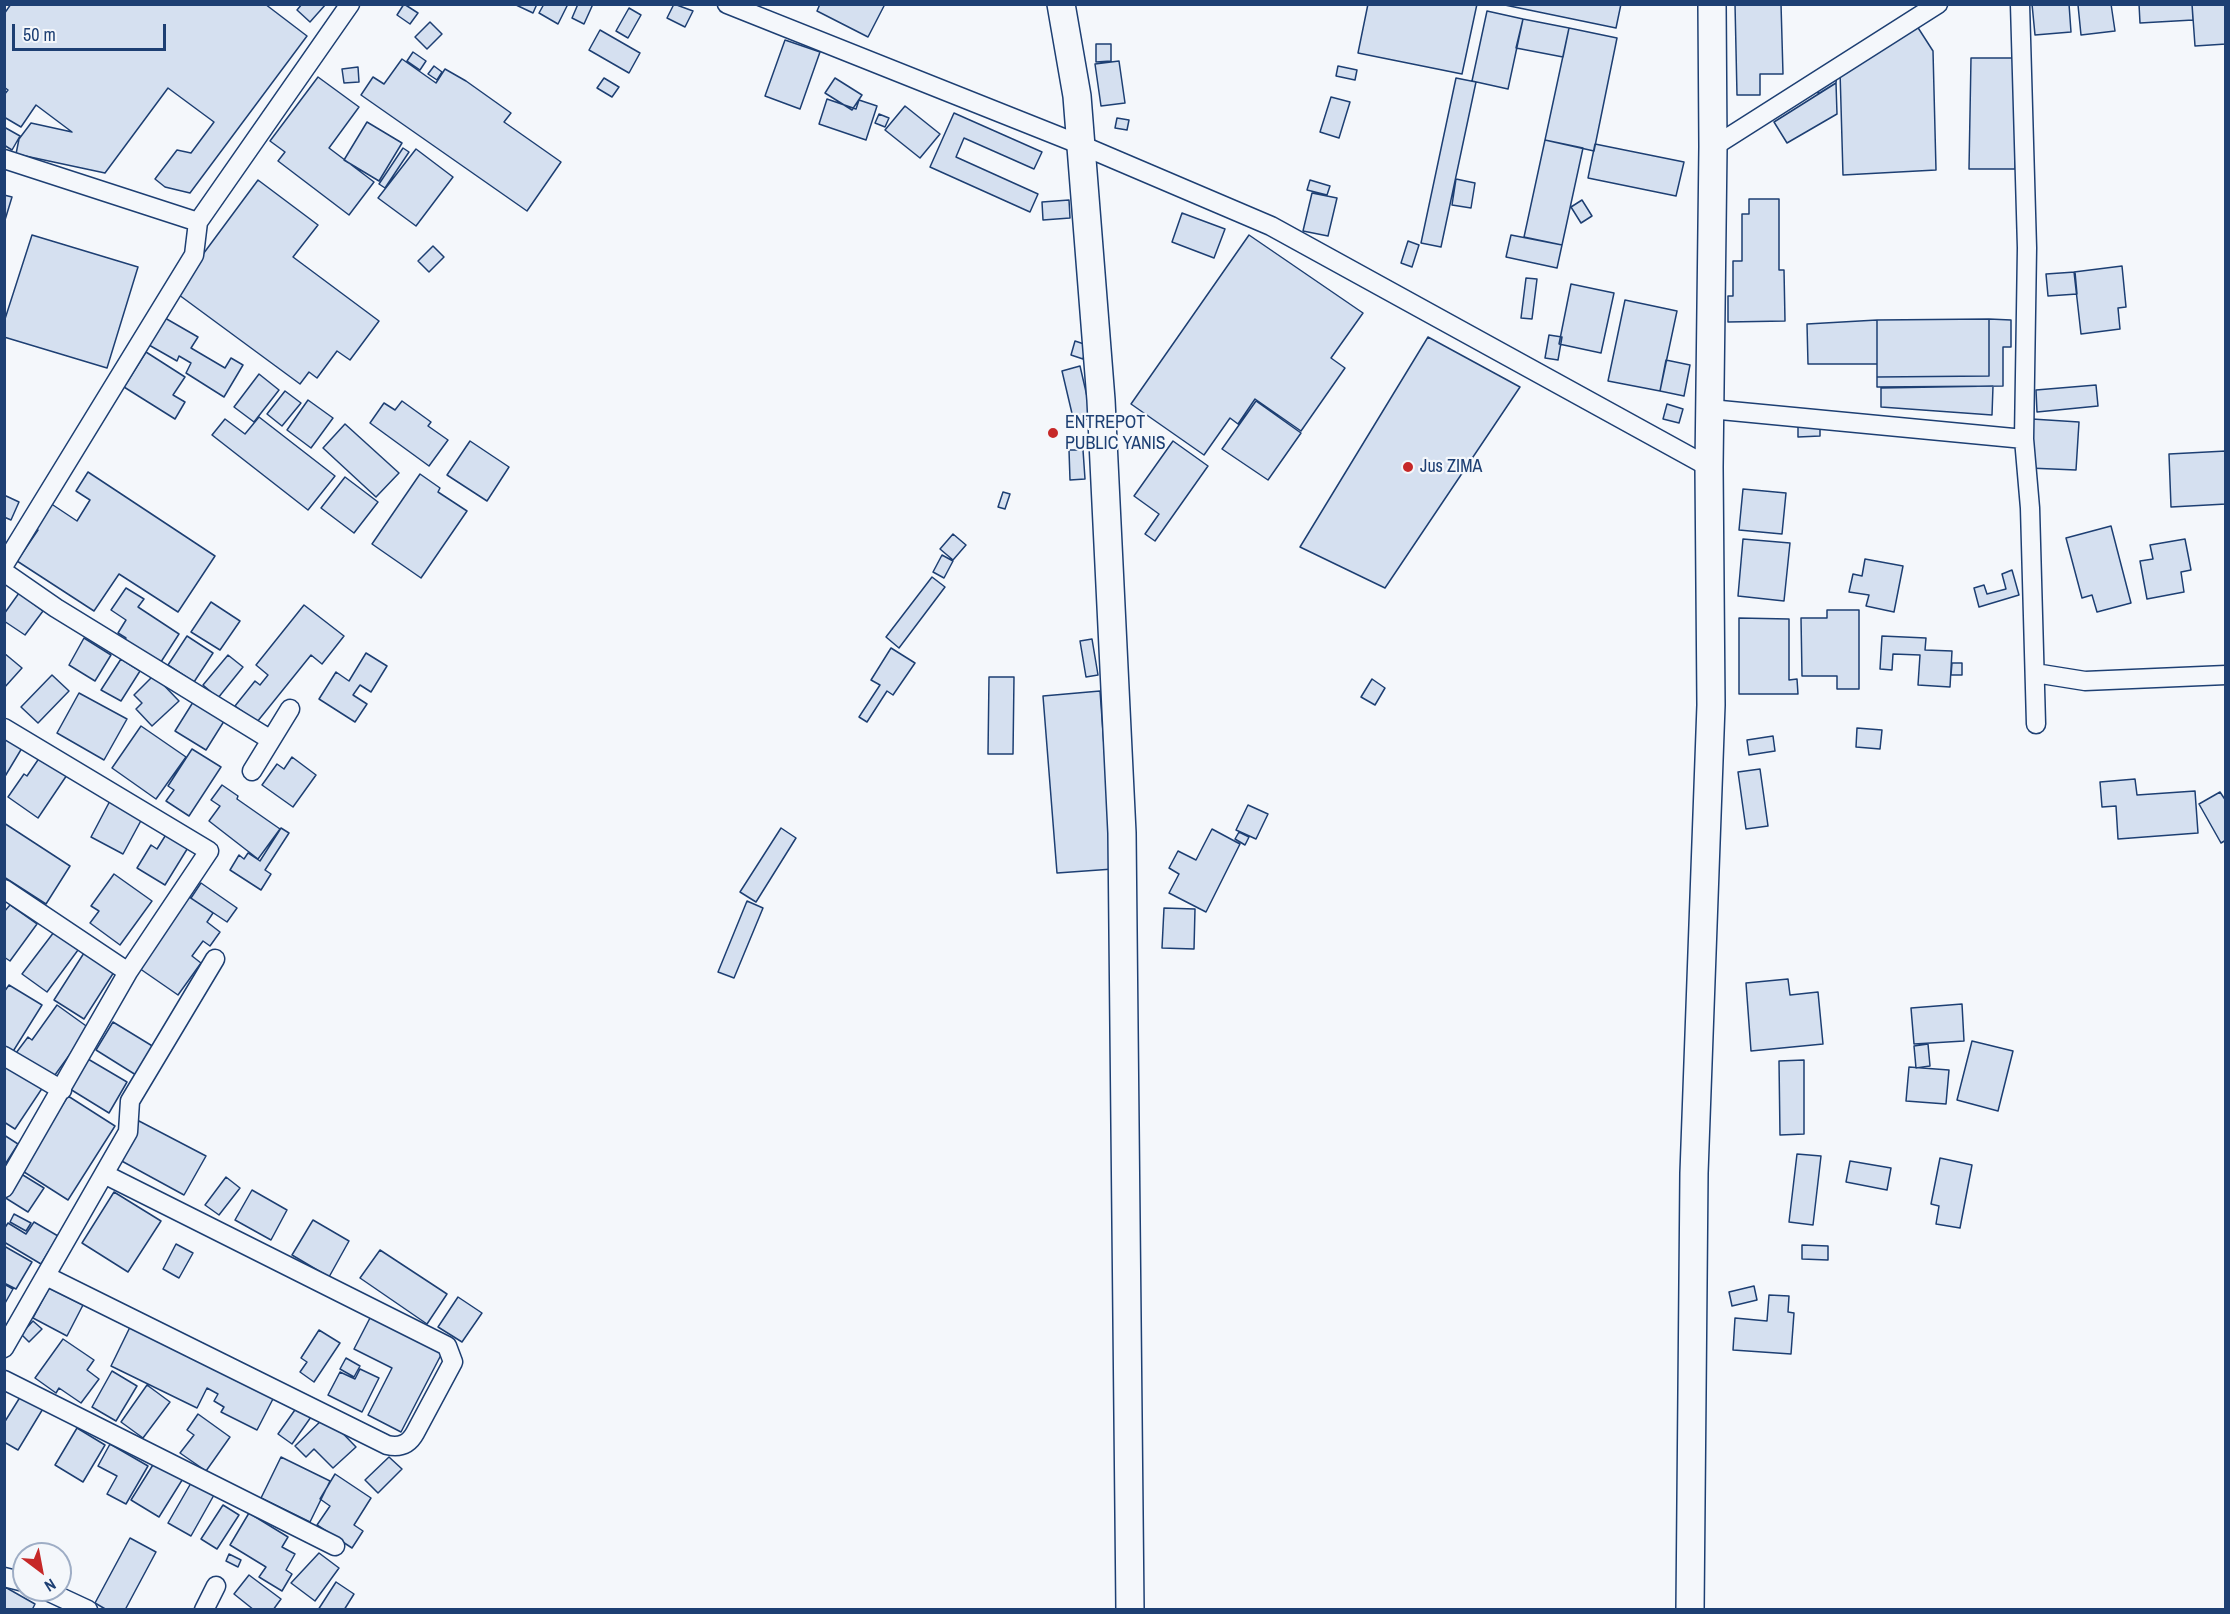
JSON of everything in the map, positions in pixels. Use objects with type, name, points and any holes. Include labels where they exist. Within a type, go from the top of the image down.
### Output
[{"type":"main road","points":[[1061,4],[1077,96],[1101,400],[1122,833],[1130,1610]]},
{"type":"main road","points":[[1690,1610],[1694,1173],[1711,705],[1709,467],[1713,147],[1712,4]]},
{"type":"street","points":[[4,565],[194,255],[198,222],[350,4]]},
{"type":"street","points":[[727,4],[1081,145],[1270,226],[1709,467]]},
{"type":"street","points":[[1713,147],[1938,4]]},
{"type":"street","points":[[2020,4],[2027,249],[2024,439],[2030,508],[2036,724]]},
{"type":"street","points":[[4,159],[198,222]]},
{"type":"street","points":[[1710,409],[2024,439]]},
{"type":"street","points":[[4,572],[56,608],[271,740]]},
{"type":"street","points":[[2035,673],[2085,681],[2226,675]]},
{"type":"street","points":[[252,771],[290,709]]},
{"type":"street","points":[[4,729],[209,851],[128,972],[4,1188]]},
{"type":"street","points":[[4,889],[128,972]]},
{"type":"street","points":[[4,1348],[128,1132],[130,1101],[215,958]]},
{"type":"street","points":[[4,1056],[62,1090]]},
{"type":"street","points":[[46,1276],[387,1444],[400,1446],[412,1439],[453,1362],[447,1346],[104,1174]]},
{"type":"street","points":[[4,1380],[335,1546]]},
{"type":"street","points":[[204,1610],[216,1586]]},
{"type":"street","points":[[71,1602],[88,1610]]},
{"type":"building","points":[[11,4],[265,4],[307,36],[190,193],[165,187],[155,179],[177,150],[191,153],[214,122],[168,88],[105,173],[16,154],[19,139],[31,123],[72,132],[36,105],[21,127],[4,117],[4,95],[8,90],[4,87],[4,14]]},
{"type":"building","points":[[302,4],[326,4],[310,22],[297,10]]},
{"type":"building","points":[[404,4],[418,13],[410,24],[397,15]]},
{"type":"building","points":[[514,4],[537,4],[533,13]]},
{"type":"building","points":[[544,4],[568,4],[558,24],[539,13]]},
{"type":"building","points":[[578,4],[593,4],[584,24],[572,18]]},
{"type":"building","points":[[674,4],[693,11],[685,27],[667,18]]},
{"type":"building","points":[[820,4],[885,4],[868,37],[817,11]]},
{"type":"building","points":[[1368,4],[1477,4],[1462,74],[1358,53]]},
{"type":"building","points":[[1500,4],[1621,4],[1616,28]]},
{"type":"building","points":[[1735,4],[1781,4],[1783,74],[1760,74],[1760,95],[1737,95]]},
{"type":"building","points":[[2032,4],[2069,4],[2071,32],[2035,35]]},
{"type":"building","points":[[2111,4],[2115,31],[2081,35],[2078,5]]},
{"type":"building","points":[[2139,4],[2192,4],[2193,20],[2140,23]]},
{"type":"building","points":[[2192,4],[2226,4],[2226,44],[2195,46]]},
{"type":"building","points":[[629,8],[641,15],[628,38],[616,31]]},
{"type":"building","points":[[1487,11],[1523,19],[1508,89],[1472,81]]},
{"type":"building","points":[[1523,19],[1569,28],[1563,57],[1516,48]]},
{"type":"building","points":[[430,22],[442,34],[427,49],[415,37]]},
{"type":"building","points":[[1915,23],[1933,51],[1936,170],[1843,175],[1840,71]]},
{"type":"building","points":[[1569,28],[1617,38],[1594,151],[1545,140]]},
{"type":"building","points":[[600,30],[640,53],[629,73],[589,50]]},
{"type":"building","points":[[785,40],[820,52],[800,109],[765,96]]},
{"type":"building","points":[[1096,44],[1111,44],[1111,61],[1096,62]]},
{"type":"building","points":[[413,52],[426,61],[420,70],[407,61]]},
{"type":"building","points":[[1971,58],[2017,58],[2015,169],[1969,169]]},
{"type":"building","points":[[402,59],[436,83],[445,69],[466,81],[511,113],[504,122],[561,162],[527,211],[361,95],[373,77],[384,84]]},
{"type":"building","points":[[1119,61],[1125,103],[1101,106],[1095,64]]},
{"type":"building","points":[[434,66],[442,72],[437,80],[428,74]]},
{"type":"building","points":[[1338,66],[1357,70],[1355,80],[1336,76]]},
{"type":"building","points":[[358,67],[359,82],[344,83],[342,69]]},
{"type":"building","points":[[1837,71],[1836,83],[1818,94],[1818,82]]},
{"type":"building","points":[[318,77],[359,107],[329,148],[374,182],[349,215],[278,161],[285,152],[270,141]]},
{"type":"building","points":[[604,78],[619,87],[612,97],[597,88]]},
{"type":"building","points":[[835,78],[862,95],[852,110],[825,93]]},
{"type":"building","points":[[1456,78],[1476,82],[1441,247],[1421,243]]},
{"type":"building","points":[[1836,83],[1837,114],[1787,143],[1774,122]]},
{"type":"building","points":[[1331,97],[1350,102],[1339,138],[1320,132]]},
{"type":"building","points":[[827,99],[856,109],[859,100],[877,106],[866,140],[819,124]]},
{"type":"building","points":[[905,106],[940,134],[920,158],[885,130]]},
{"type":"building","points":[[954,113],[1042,152],[1034,169],[964,138],[956,157],[1038,194],[1030,212],[930,167]]},
{"type":"building","points":[[879,114],[889,118],[885,127],[875,123]]},
{"type":"building","points":[[1117,118],[1129,120],[1127,130],[1115,128]]},
{"type":"building","points":[[367,122],[402,143],[379,181],[344,160]]},
{"type":"building","points":[[4,127],[20,136],[12,150],[4,145]]},
{"type":"building","points":[[1545,140],[1583,148],[1562,245],[1524,237]]},
{"type":"building","points":[[1595,144],[1684,162],[1676,196],[1588,178]]},
{"type":"building","points":[[403,148],[409,152],[385,188],[379,184]]},
{"type":"building","points":[[416,149],[453,177],[416,226],[378,198]]},
{"type":"building","points":[[1456,179],[1475,183],[1471,208],[1452,205]]},
{"type":"building","points":[[258,180],[318,225],[293,257],[379,321],[350,360],[337,351],[317,378],[309,372],[300,384],[175,292]]},
{"type":"building","points":[[1310,180],[1330,186],[1327,195],[1307,190]]},
{"type":"building","points":[[1312,193],[1337,198],[1328,236],[1303,231]]},
{"type":"building","points":[[4,195],[12,197],[5,220],[4,220]]},
{"type":"building","points":[[1749,199],[1779,199],[1779,270],[1784,270],[1785,321],[1728,322],[1728,296],[1733,296],[1733,261],[1742,261],[1742,214],[1749,214]]},
{"type":"building","points":[[1069,200],[1070,218],[1043,220],[1042,202]]},
{"type":"building","points":[[1582,200],[1592,216],[1581,223],[1571,207]]},
{"type":"building","points":[[1182,213],[1225,229],[1214,258],[1172,242]]},
{"type":"building","points":[[32,235],[138,267],[107,368],[4,337],[4,322]]},
{"type":"building","points":[[1249,235],[1363,313],[1331,358],[1345,368],[1301,431],[1255,399],[1238,424],[1230,418],[1204,455],[1131,404]]},
{"type":"building","points":[[1511,235],[1562,245],[1557,268],[1506,257]]},
{"type":"building","points":[[1408,241],[1419,245],[1412,267],[1401,263]]},
{"type":"building","points":[[433,246],[444,257],[429,272],[418,261]]},
{"type":"building","points":[[2122,266],[2126,307],[2118,308],[2120,329],[2081,334],[2074,272]]},
{"type":"building","points":[[2075,272],[2077,294],[2048,296],[2046,274]]},
{"type":"building","points":[[1526,278],[1537,279],[1532,319],[1521,318]]},
{"type":"building","points":[[1571,284],[1614,293],[1601,353],[1559,344]]},
{"type":"building","points":[[1625,300],[1677,311],[1660,391],[1608,381]]},
{"type":"building","points":[[165,318],[198,337],[191,348],[225,368],[231,358],[243,365],[224,397],[186,373],[191,363],[179,356],[177,361],[149,345]]},
{"type":"building","points":[[1989,319],[1989,376],[1877,377],[1877,320]]},
{"type":"building","points":[[1989,319],[2011,320],[2011,347],[2003,347],[2003,386],[1877,387],[1877,377],[1989,376]]},
{"type":"building","points":[[1877,320],[1877,364],[1808,364],[1807,324]]},
{"type":"building","points":[[1549,335],[1562,337],[1558,360],[1545,358]]},
{"type":"building","name":"Jus ZIMA","points":[[1428,337],[1520,387],[1385,588],[1300,547]]},
{"type":"building","points":[[1075,341],[1087,345],[1083,359],[1071,355]]},
{"type":"building","points":[[146,352],[185,377],[173,395],[185,402],[175,419],[124,387]]},
{"type":"building","points":[[1666,360],[1690,365],[1684,396],[1660,391]]},
{"type":"building","points":[[1080,366],[1092,418],[1074,422],[1062,371]]},
{"type":"building","points":[[259,374],[279,390],[254,422],[234,407]]},
{"type":"building","points":[[2096,385],[2098,406],[2037,412],[2036,390]]},
{"type":"building","points":[[1993,386],[1992,415],[1881,407],[1881,388]]},
{"type":"building","points":[[285,391],[301,403],[282,426],[267,414]]},
{"type":"building","points":[[308,400],[333,418],[311,448],[287,430]]},
{"type":"building","points":[[402,401],[431,422],[428,426],[448,440],[429,466],[370,423],[384,403],[395,410]]},
{"type":"building","points":[[1256,401],[1301,433],[1268,480],[1222,449]]},
{"type":"building","points":[[1667,404],[1683,409],[1679,423],[1663,419]]},
{"type":"building","points":[[259,417],[335,476],[308,510],[212,435],[225,419],[245,434]]},
{"type":"building","points":[[2032,419],[2079,422],[2076,470],[2029,468]]},
{"type":"building","points":[[345,424],[399,473],[376,497],[323,448]]},
{"type":"building","points":[[1820,425],[1820,436],[1798,437],[1798,426]]},
{"type":"building","points":[[470,441],[509,467],[487,501],[447,475]]},
{"type":"building","points":[[1173,441],[1208,466],[1155,541],[1145,534],[1159,514],[1134,496]]},
{"type":"building","points":[[1069,450],[1083,450],[1085,479],[1070,480]]},
{"type":"building","points":[[2226,451],[2226,504],[2171,507],[2169,454]]},
{"type":"building","points":[[88,472],[215,556],[178,612],[119,574],[94,611],[17,561],[38,530],[31,526],[47,501],[77,521],[90,500],[76,491]]},
{"type":"building","points":[[420,474],[440,488],[438,492],[467,511],[421,578],[372,544]]},
{"type":"building","points":[[345,477],[378,502],[354,533],[321,508]]},
{"type":"building","points":[[1743,489],[1786,493],[1782,534],[1739,530]]},
{"type":"building","points":[[1003,492],[1010,494],[1005,509],[998,507]]},
{"type":"building","points":[[4,495],[19,502],[11,520],[4,517]]},
{"type":"building","points":[[2111,526],[2131,603],[2097,612],[2092,595],[2082,598],[2066,538]]},
{"type":"building","points":[[953,534],[966,545],[953,560],[940,549]]},
{"type":"building","points":[[1743,539],[1790,543],[1784,601],[1738,596]]},
{"type":"building","points":[[2185,539],[2191,570],[2181,572],[2184,592],[2147,599],[2140,561],[2153,559],[2150,545]]},
{"type":"building","points":[[942,555],[953,561],[944,578],[933,572]]},
{"type":"building","points":[[1865,559],[1903,566],[1894,612],[1866,606],[1869,595],[1849,592],[1853,574],[1862,576]]},
{"type":"building","points":[[2012,570],[2019,595],[1979,607],[1974,588],[1984,585],[1987,594],[2006,589],[2002,574]]},
{"type":"building","points":[[932,577],[945,587],[899,648],[886,637]]},
{"type":"building","points":[[126,588],[144,599],[138,607],[179,634],[159,665],[124,641],[126,638],[118,633],[126,620],[111,610]]},
{"type":"building","points":[[19,593],[43,611],[25,635],[4,621],[4,614]]},
{"type":"building","points":[[211,602],[240,621],[220,650],[191,632]]},
{"type":"building","points":[[304,605],[344,636],[322,664],[311,655],[257,722],[235,706],[255,681],[260,685],[268,675],[256,665]]},
{"type":"building","points":[[1827,610],[1859,610],[1859,689],[1837,689],[1837,676],[1802,676],[1801,618],[1827,618]]},
{"type":"building","points":[[1739,618],[1789,619],[1789,680],[1797,679],[1798,694],[1739,694]]},
{"type":"building","points":[[187,636],[213,653],[194,682],[168,665]]},
{"type":"building","points":[[1882,636],[1926,638],[1925,650],[1952,651],[1950,687],[1918,685],[1920,655],[1893,654],[1892,670],[1880,669]]},
{"type":"building","points":[[84,638],[111,655],[95,681],[69,665]]},
{"type":"building","points":[[1092,639],[1098,675],[1086,677],[1080,641]]},
{"type":"building","points":[[891,648],[915,663],[893,695],[887,691],[867,722],[859,717],[880,685],[871,680]]},
{"type":"building","points":[[4,653],[22,668],[4,688]]},
{"type":"building","points":[[366,653],[387,666],[371,692],[360,685],[353,695],[367,704],[355,722],[319,699],[336,672],[349,681]]},
{"type":"building","points":[[228,655],[243,667],[218,698],[203,685]]},
{"type":"building","points":[[121,659],[140,671],[121,701],[101,690]]},
{"type":"building","points":[[1952,663],[1962,663],[1962,675],[1951,675]]},
{"type":"building","points":[[52,675],[69,691],[38,723],[21,707]]},
{"type":"building","points":[[154,675],[179,701],[152,726],[136,709],[142,703],[134,695]]},
{"type":"building","points":[[989,677],[1014,677],[1013,754],[988,754]]},
{"type":"building","points":[[1372,679],[1385,688],[1375,705],[1361,697]]},
{"type":"building","points":[[1100,691],[1113,869],[1057,873],[1043,696]]},
{"type":"building","points":[[79,693],[127,719],[104,760],[57,733]]},
{"type":"building","points":[[195,699],[226,718],[206,750],[175,731]]},
{"type":"building","points":[[141,726],[186,757],[156,799],[112,768]]},
{"type":"building","points":[[1857,728],[1882,730],[1880,749],[1856,747]]},
{"type":"building","points":[[4,731],[25,743],[4,778]]},
{"type":"building","points":[[1773,736],[1775,751],[1749,755],[1747,740]]},
{"type":"building","points":[[192,749],[221,767],[189,816],[166,801],[174,790],[168,786]]},
{"type":"building","points":[[42,754],[69,772],[38,818],[8,797],[24,774],[27,776]]},
{"type":"building","points":[[292,757],[316,775],[293,807],[262,785],[277,764],[284,769]]},
{"type":"building","points":[[1760,769],[1768,826],[1746,829],[1738,772]]},
{"type":"building","points":[[2135,779],[2137,795],[2195,791],[2198,833],[2118,839],[2116,806],[2102,807],[2100,782]]},
{"type":"building","points":[[222,785],[238,796],[237,799],[280,829],[258,859],[209,821],[220,806],[211,800]]},
{"type":"building","points":[[2220,792],[2226,801],[2226,840],[2221,843],[2199,804]]},
{"type":"building","points":[[112,797],[144,815],[123,854],[91,837]]},
{"type":"building","points":[[1248,805],[1268,814],[1256,839],[1236,830]]},
{"type":"building","points":[[4,823],[70,866],[46,904],[4,877]]},
{"type":"building","points":[[281,828],[289,833],[265,870],[271,874],[261,890],[230,870],[239,855],[244,859],[248,853],[260,861]]},
{"type":"building","points":[[781,828],[796,838],[756,902],[740,892]]},
{"type":"building","points":[[1212,829],[1240,844],[1206,912],[1169,893],[1179,874],[1169,868],[1178,851],[1196,860]]},
{"type":"building","points":[[1239,832],[1249,837],[1245,845],[1235,839]]},
{"type":"building","points":[[167,833],[189,846],[165,885],[137,868],[151,845],[157,849]]},
{"type":"building","points":[[114,874],[152,901],[120,945],[90,923],[99,911],[91,906]]},
{"type":"building","points":[[201,883],[237,908],[227,922],[191,898]]},
{"type":"building","points":[[186,895],[213,913],[207,922],[220,932],[210,946],[203,941],[192,956],[201,963],[178,995],[136,966]]},
{"type":"building","points":[[747,901],[763,908],[734,978],[718,972]]},
{"type":"building","points":[[10,905],[37,924],[10,961],[4,957],[4,912]]},
{"type":"building","points":[[1164,908],[1195,909],[1194,949],[1162,948]]},
{"type":"building","points":[[54,932],[78,950],[47,992],[22,974]]},
{"type":"building","points":[[84,953],[114,972],[84,1019],[54,1000]]},
{"type":"building","points":[[1788,979],[1790,995],[1818,992],[1823,1044],[1751,1051],[1746,983]]},
{"type":"building","points":[[9,985],[42,1005],[12,1053],[4,1049],[4,992]]},
{"type":"building","points":[[1962,1004],[1964,1041],[1914,1044],[1911,1008]]},
{"type":"building","points":[[57,1005],[89,1028],[52,1079],[16,1053],[28,1037],[32,1040]]},
{"type":"building","points":[[113,1022],[154,1047],[136,1075],[96,1050]]},
{"type":"building","points":[[1972,1041],[2013,1051],[1998,1111],[1957,1100]]},
{"type":"building","points":[[1928,1044],[1930,1066],[1916,1068],[1914,1046]]},
{"type":"building","points":[[4,1058],[45,1084],[15,1129],[4,1122]]},
{"type":"building","points":[[88,1059],[127,1082],[109,1113],[70,1089]]},
{"type":"building","points":[[1804,1060],[1804,1134],[1780,1135],[1779,1061]]},
{"type":"building","points":[[1909,1067],[1949,1070],[1946,1104],[1906,1101]]},
{"type":"building","points":[[68,1096],[115,1126],[68,1200],[21,1170]]},
{"type":"building","points":[[139,1121],[206,1156],[184,1195],[118,1159]]},
{"type":"building","points":[[4,1135],[18,1144],[4,1166]]},
{"type":"building","points":[[1797,1154],[1821,1156],[1813,1225],[1789,1222]]},
{"type":"building","points":[[1940,1158],[1972,1165],[1960,1228],[1936,1224],[1939,1206],[1931,1204]]},
{"type":"building","points":[[1850,1161],[1891,1168],[1887,1190],[1846,1182]]},
{"type":"building","points":[[18,1172],[44,1188],[28,1212],[4,1197],[4,1192]]},
{"type":"building","points":[[226,1177],[240,1188],[219,1215],[205,1205]]},
{"type":"building","points":[[252,1190],[287,1210],[271,1240],[235,1220]]},
{"type":"building","points":[[114,1192],[161,1221],[128,1272],[82,1243]]},
{"type":"building","points":[[14,1214],[31,1223],[26,1231],[10,1222]]},
{"type":"building","points":[[313,1220],[349,1241],[329,1277],[292,1255]]},
{"type":"building","points":[[34,1222],[58,1236],[41,1264],[4,1242],[4,1229],[8,1223],[26,1234]]},
{"type":"building","points":[[176,1244],[193,1253],[179,1278],[163,1269]]},
{"type":"building","points":[[1802,1245],[1828,1246],[1828,1260],[1802,1259]]},
{"type":"building","points":[[4,1246],[32,1262],[16,1289],[4,1283]]},
{"type":"building","points":[[380,1250],[447,1294],[427,1324],[360,1278]]},
{"type":"building","points":[[4,1284],[13,1289],[4,1305]]},
{"type":"building","points":[[1754,1286],[1757,1300],[1732,1306],[1729,1292]]},
{"type":"building","points":[[49,1288],[83,1305],[67,1336],[33,1318]]},
{"type":"building","points":[[1769,1295],[1789,1296],[1788,1312],[1794,1313],[1791,1354],[1733,1350],[1735,1318],[1767,1321]]},
{"type":"building","points":[[458,1297],[482,1313],[462,1342],[438,1327]]},
{"type":"building","points":[[371,1316],[442,1353],[401,1432],[368,1415],[392,1368],[354,1349]]},
{"type":"building","points":[[33,1321],[42,1329],[29,1342],[21,1334]]},
{"type":"building","points":[[132,1323],[275,1395],[257,1430],[221,1412],[224,1407],[214,1401],[218,1394],[207,1388],[197,1408],[111,1366]]},
{"type":"building","points":[[319,1330],[340,1343],[314,1382],[300,1372],[307,1362],[301,1358]]},
{"type":"building","points":[[63,1339],[94,1360],[87,1370],[99,1379],[81,1403],[59,1388],[56,1393],[35,1378]]},
{"type":"building","points":[[346,1358],[360,1366],[354,1377],[340,1369]]},
{"type":"building","points":[[360,1369],[379,1378],[362,1412],[328,1395],[340,1372],[355,1379]]},
{"type":"building","points":[[112,1371],[137,1386],[116,1421],[92,1407]]},
{"type":"building","points":[[147,1385],[170,1402],[143,1438],[121,1422]]},
{"type":"building","points":[[22,1394],[44,1407],[18,1450],[4,1442],[4,1423]]},
{"type":"building","points":[[297,1407],[311,1417],[292,1444],[278,1434]]},
{"type":"building","points":[[198,1414],[230,1437],[206,1471],[180,1453],[194,1435],[187,1430]]},
{"type":"building","points":[[326,1416],[356,1447],[333,1468],[314,1449],[306,1457],[295,1446]]},
{"type":"building","points":[[77,1428],[105,1445],[83,1482],[55,1465]]},
{"type":"building","points":[[110,1444],[148,1466],[126,1504],[107,1494],[117,1476],[98,1466]]},
{"type":"building","points":[[281,1457],[330,1481],[310,1522],[261,1498]]},
{"type":"building","points":[[389,1457],[402,1469],[378,1493],[365,1480]]},
{"type":"building","points":[[156,1460],[184,1477],[159,1517],[131,1500]]},
{"type":"building","points":[[335,1474],[371,1498],[354,1525],[363,1531],[352,1548],[317,1525],[330,1506],[320,1499]]},
{"type":"building","points":[[191,1483],[214,1495],[191,1536],[168,1523]]},
{"type":"building","points":[[223,1505],[239,1515],[217,1549],[201,1539]]},
{"type":"building","points":[[249,1513],[288,1537],[282,1547],[295,1554],[286,1570],[292,1574],[282,1591],[259,1577],[266,1567],[230,1545]]},
{"type":"building","points":[[130,1538],[156,1552],[125,1610],[107,1610],[95,1603]]},
{"type":"building","points":[[319,1553],[339,1568],[315,1601],[291,1583]]},
{"type":"building","points":[[229,1554],[241,1560],[238,1567],[226,1561]]},
{"type":"building","points":[[249,1575],[281,1599],[273,1610],[254,1610],[234,1594]]},
{"type":"building","points":[[336,1582],[354,1594],[344,1610],[318,1610]]},
{"type":"building","points":[[5,1587],[12,1591],[12,1602],[35,1604],[32,1610],[4,1610]]},
{"type":"place","name":"ENTREPOT PUBLIC YANIS","points":[[1053,433]]},
{"type":"place","name":"Jus ZIMA","points":[[1408,467]]}]
